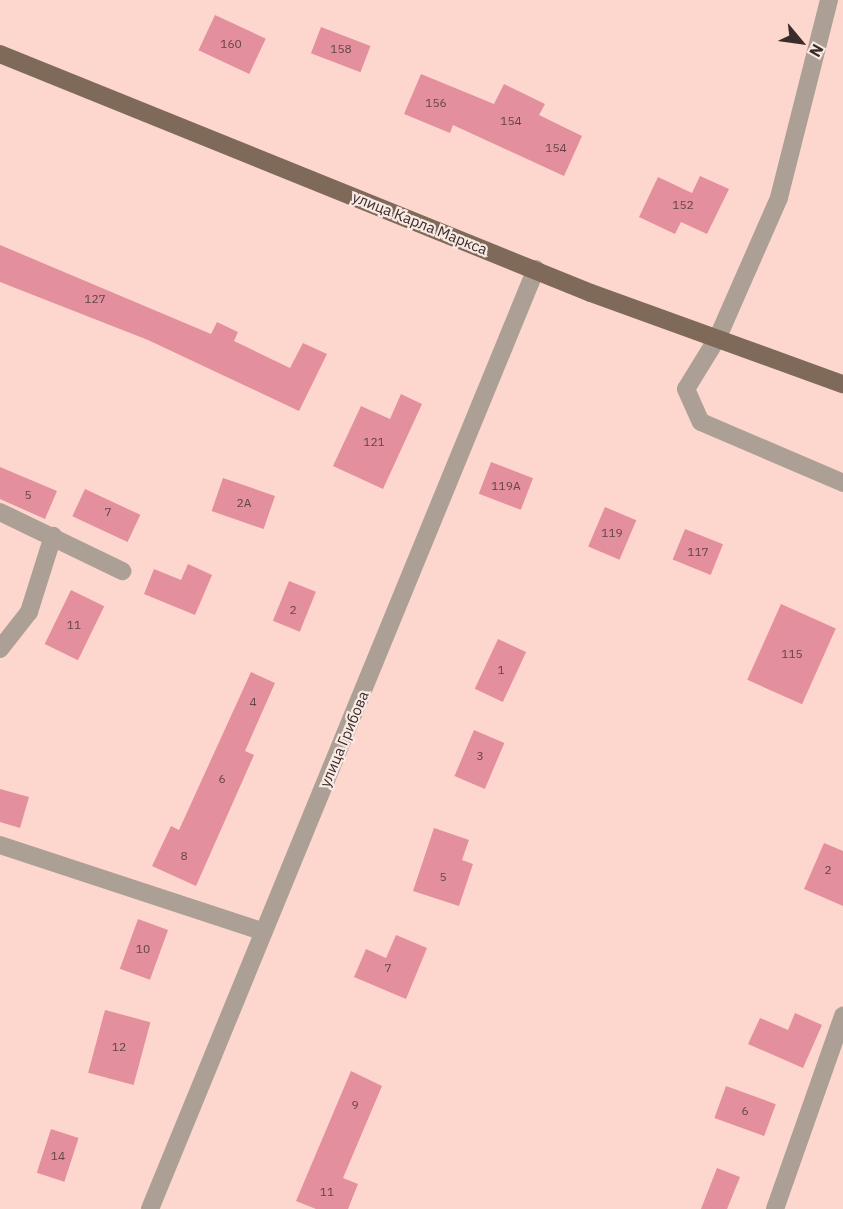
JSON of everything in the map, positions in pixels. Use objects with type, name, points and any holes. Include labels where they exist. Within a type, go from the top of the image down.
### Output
[{"type":"main road","name":"улица Карла Маркса","points":[[0,54],[536,269],[843,384]]},
{"type":"street","points":[[829,0],[835,27],[779,198],[718,337],[686,389],[701,422],[843,483]]},
{"type":"street","name":"улица Грибова","points":[[150,1209],[262,931],[536,269]]},
{"type":"street","points":[[0,512],[122,571]]},
{"type":"street","points":[[0,649],[29,612],[53,536]]},
{"type":"street","points":[[0,845],[262,931]]},
{"type":"street","points":[[775,1209],[843,1016]]},
{"type":"building","points":[[215,15],[266,39],[249,74],[199,50]]},
{"type":"building","points":[[321,27],[370,46],[360,72],[311,53]]},
{"type":"building","points":[[421,74],[494,104],[504,84],[545,104],[539,115],[582,136],[564,176],[453,125],[450,133],[404,114]]},
{"type":"building","points":[[700,176],[729,189],[707,234],[681,222],[675,234],[639,217],[658,177],[692,193]]},
{"type":"building","points":[[0,245],[211,334],[217,322],[238,332],[234,341],[290,368],[303,343],[327,354],[299,411],[148,340],[0,282]]},
{"type":"building","points":[[401,394],[422,404],[383,489],[333,466],[361,406],[390,419]]},
{"type":"building","points":[[491,462],[533,478],[521,510],[479,494]]},
{"type":"building","points":[[0,467],[57,491],[45,519],[0,499]]},
{"type":"building","points":[[223,478],[275,496],[264,529],[212,511]]},
{"type":"building","points":[[85,489],[140,515],[128,542],[72,516]]},
{"type":"building","points":[[605,507],[636,520],[619,560],[588,547]]},
{"type":"building","points":[[685,529],[723,544],[711,575],[673,560]]},
{"type":"building","points":[[188,564],[212,575],[195,615],[144,594],[154,569],[181,580]]},
{"type":"building","points":[[289,581],[316,592],[300,632],[273,621]]},
{"type":"building","points":[[71,590],[104,606],[78,660],[45,644]]},
{"type":"building","points":[[781,604],[836,628],[802,704],[747,680]]},
{"type":"building","points":[[498,639],[526,652],[503,702],[475,689]]},
{"type":"building","points":[[251,672],[275,683],[245,751],[254,755],[196,886],[152,866],[171,826],[179,830]]},
{"type":"building","points":[[474,730],[504,743],[485,789],[454,776]]},
{"type":"building","points":[[0,789],[29,797],[20,828],[0,822]]},
{"type":"building","points":[[434,828],[469,840],[462,860],[473,864],[459,906],[413,891]]},
{"type":"building","points":[[824,843],[843,851],[843,906],[804,889]]},
{"type":"building","points":[[138,919],[168,930],[150,980],[120,969]]},
{"type":"building","points":[[396,935],[427,948],[406,999],[354,977],[366,949],[386,958]]},
{"type":"building","points":[[105,1010],[150,1022],[134,1085],[88,1073]]},
{"type":"building","points":[[795,1013],[822,1025],[803,1068],[748,1044],[760,1018],[788,1030]]},
{"type":"building","points":[[351,1071],[382,1086],[343,1178],[358,1184],[348,1209],[316,1209],[296,1201]]},
{"type":"building","points":[[726,1086],[776,1104],[764,1136],[714,1118]]},
{"type":"building","points":[[51,1129],[79,1138],[64,1182],[37,1173]]},
{"type":"building","points":[[717,1168],[740,1177],[727,1209],[701,1209]]}]
